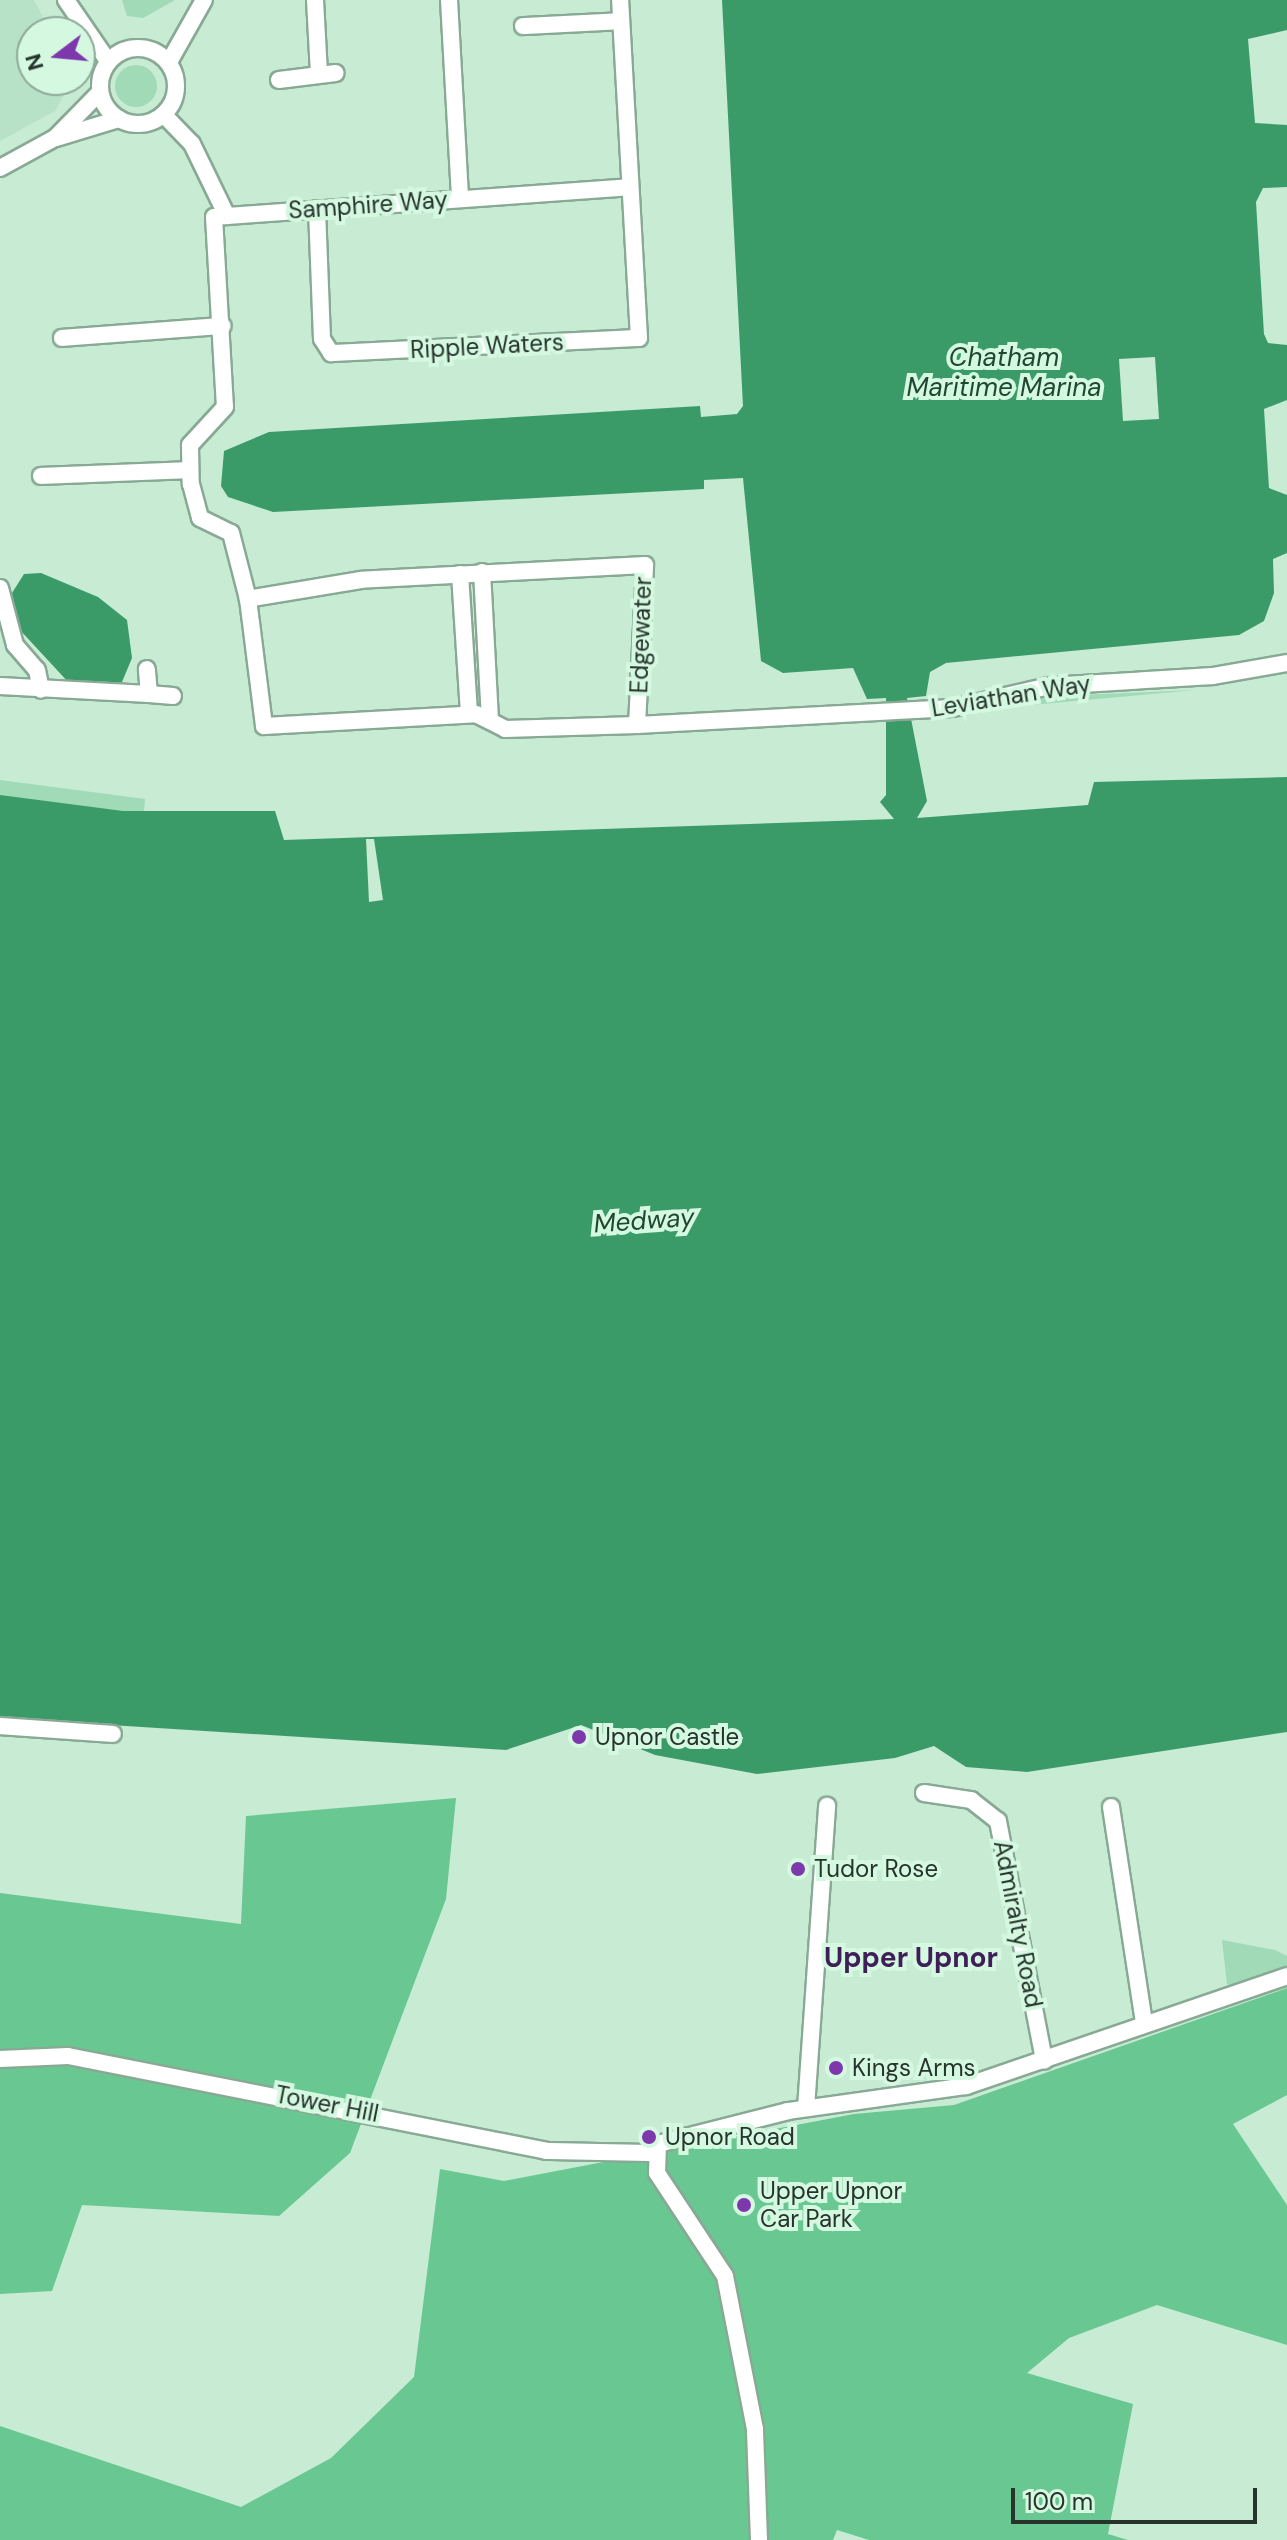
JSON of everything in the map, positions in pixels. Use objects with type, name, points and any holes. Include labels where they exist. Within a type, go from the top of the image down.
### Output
[{"type":"street","points":[[55,138],[100,92],[108,61],[66,0]]},
{"type":"street","points":[[0,168],[55,138],[119,119],[142,124],[164,115],[176,95],[169,62],[204,0]]},
{"type":"street","points":[[279,80],[328,73],[315,0]]},
{"type":"street","points":[[449,0],[460,198]]},
{"type":"street","points":[[620,0],[629,187]]},
{"type":"street","points":[[523,26],[621,21]]},
{"type":"street","points":[[108,61],[139,47],[169,62]]},
{"type":"street","points":[[100,92],[119,119]]},
{"type":"street","points":[[164,115],[192,144],[227,216],[214,217],[225,407],[192,440],[190,470],[200,518],[231,533],[248,599]]},
{"type":"street","name":"Samphire Way","points":[[227,216],[629,187]]},
{"type":"street","name":"Ripple Waters","points":[[317,209],[322,339],[331,353],[639,338],[629,187]]},
{"type":"street","points":[[62,338],[223,334]]},
{"type":"street","points":[[41,476],[190,470]]},
{"type":"street","name":"Edgewater","points":[[645,565],[637,725],[505,729],[469,714],[264,726],[248,599],[482,572],[645,565]]},
{"type":"street","points":[[482,572],[490,721]]},
{"type":"street","points":[[460,574],[469,714]]},
{"type":"street","points":[[0,588],[15,645],[37,670],[41,690]]},
{"type":"street","name":"Leviathan Way","points":[[637,725],[929,710],[1049,686],[1213,676],[1287,663]]},
{"type":"street","points":[[147,669],[149,694]]},
{"type":"street","points":[[0,686],[173,696]]},
{"type":"street","points":[[0,1726],[113,1734]]},
{"type":"street","name":"Admiralty Road","points":[[924,1793],[971,1800],[998,1821],[1044,2061]]},
{"type":"street","points":[[806,2108],[827,1806]]},
{"type":"street","points":[[1111,1807],[1144,2023]]},
{"type":"street","points":[[759,2540],[755,2429],[725,2276],[668,2193],[653,2153],[679,2133],[806,2108],[917,2098],[1044,2061],[1144,2023],[1287,1976]]},
{"type":"street","name":"Tower Hill","points":[[0,2059],[68,2056],[546,2151],[653,2153]]},
{"type":"shaded area","points":[[0,0],[34,0],[42,16],[16,16],[16,96],[64,96],[55,111],[0,141]]},
{"type":"shaded area","points":[[122,0],[175,0],[143,18],[127,16]]},
{"type":"shaded area","points":[[136,65],[151,71],[157,86],[151,101],[136,107],[121,101],[115,86],[121,71]]},
{"type":"shaded area","points":[[1196,690],[1031,705],[1030,699],[1035,697]]},
{"type":"shaded area","points":[[0,780],[145,799],[144,811],[275,811],[283,840],[0,840]]},
{"type":"shaded area","points":[[456,1798],[446,1899],[350,2153],[279,2216],[82,2205],[52,2291],[0,2294],[0,1893],[241,1924],[246,1816]]},
{"type":"shaded area","points":[[1222,1940],[1275,1950],[1287,1956],[1287,1976],[1237,1989],[1227,1984]]},
{"type":"shaded area","points":[[1287,1988],[1287,2095],[1233,2124],[1287,2205],[1287,2345],[1157,2305],[1069,2338],[1027,2373],[1133,2404],[1108,2534],[1128,2540],[869,2540],[837,2530],[833,2540],[0,2540],[0,2426],[241,2507],[331,2458],[414,2377],[440,2169],[504,2181],[854,2114],[954,2105]]},
{"type":"water","points":[[722,0],[1287,0],[1287,30],[1248,39],[1255,123],[1287,125],[1287,187],[1263,188],[1256,202],[1264,334],[1268,343],[1287,345],[1287,400],[1264,409],[1269,488],[1287,495],[1287,553],[1273,559],[1274,593],[1264,621],[1239,635],[946,663],[930,672],[926,696],[907,698],[927,801],[917,818],[1088,805],[1094,782],[1287,777],[1287,1732],[1027,1772],[966,1767],[934,1746],[895,1758],[757,1774],[655,1755],[581,1725],[506,1750],[0,1718],[0,795],[123,811],[275,811],[284,840],[894,819],[880,802],[886,795],[886,698],[867,699],[853,668],[783,673],[761,661],[743,478],[704,480],[704,489],[273,512],[228,497],[221,486],[224,451],[269,432],[700,406],[701,417],[737,414],[743,406]]},
{"type":"water","points":[[41,573],[98,597],[127,620],[132,658],[122,682],[70,684],[19,629],[12,593],[24,574]]},
{"type":"pier","points":[[1155,357],[1159,419],[1123,421],[1119,359]]},
{"type":"pier","points":[[366,839],[374,839],[383,900],[369,902]]},
{"type":"place","name":"Upnor Castle","points":[[579,1737]]},
{"type":"place","name":"Tudor Rose","points":[[798,1869]]},
{"type":"place","name":"Kings Arms","points":[[836,2068]]},
{"type":"place","name":"Upnor Road","points":[[649,2137]]},
{"type":"place","name":"Upper Upnor Car Park","points":[[744,2205]]},
{"type":"district","name":"Upper Upnor","points":[[911,1958]]},
{"type":"water label","name":"Chatham Maritime Marina","points":[[1004,373]]},
{"type":"water label","name":"Medway","points":[[644,1221]]}]
